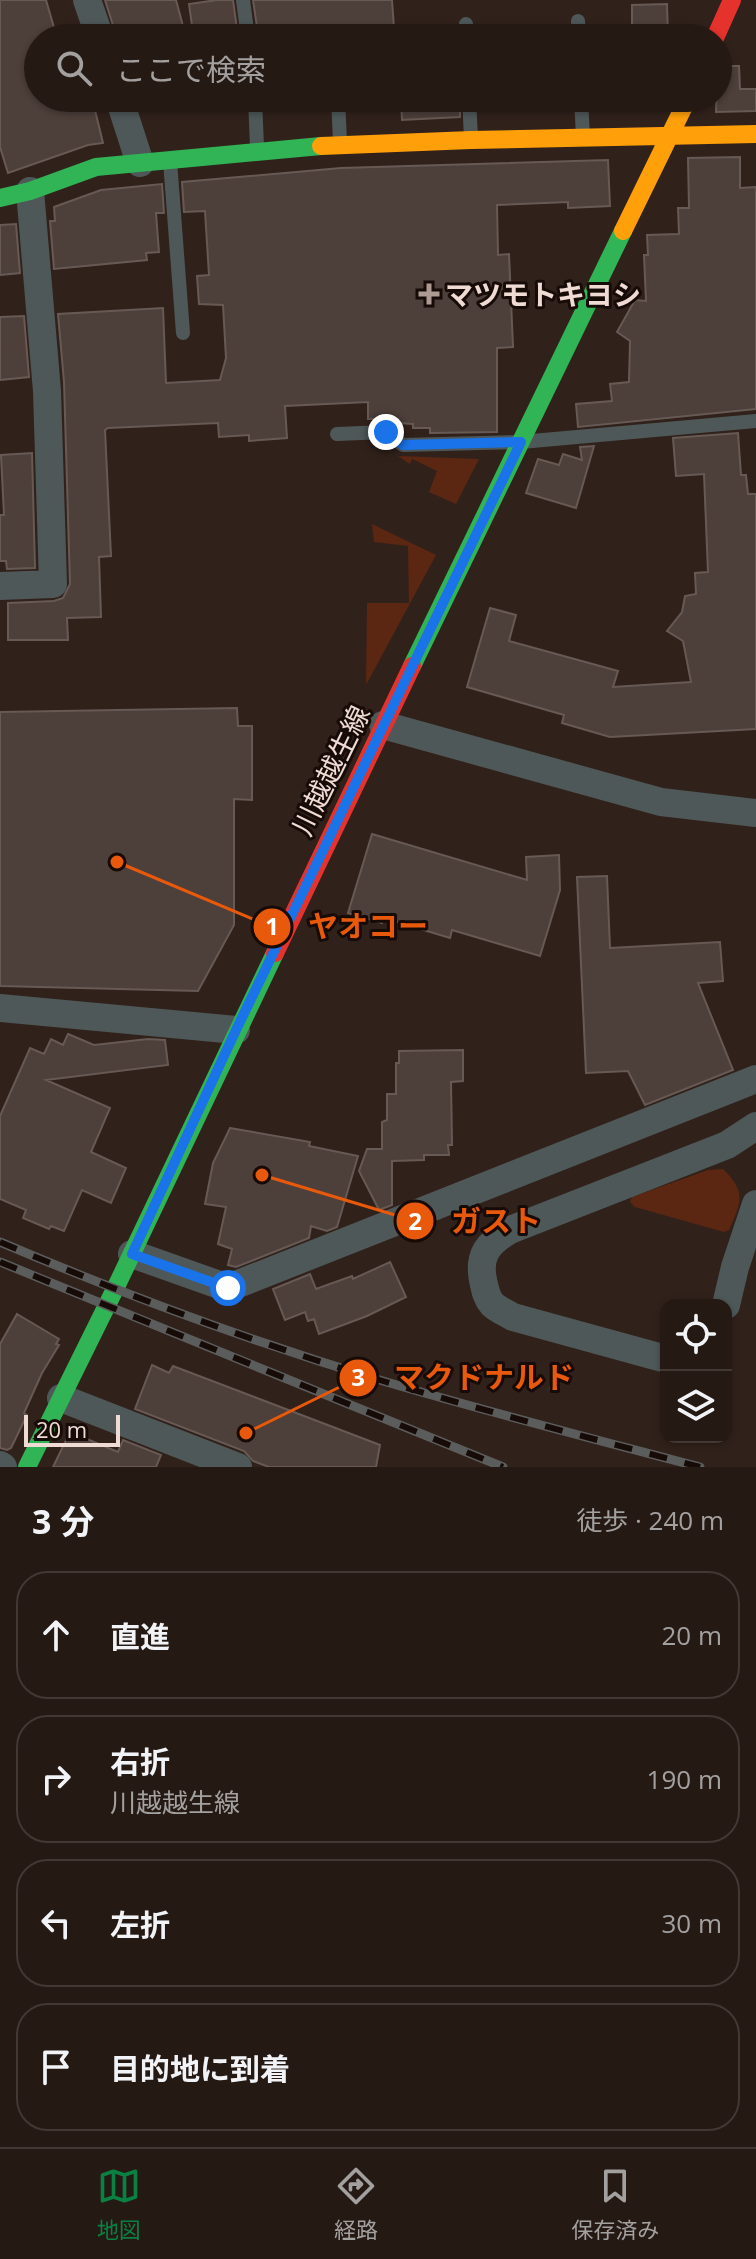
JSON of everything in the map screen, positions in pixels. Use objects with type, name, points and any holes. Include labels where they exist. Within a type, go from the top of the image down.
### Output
[{"type":"main road","points":[[721,24],[732,0]]},
{"type":"main road","name":"川越越生線","points":[[27,1467],[682,112]]},
{"type":"main road","points":[[0,198],[30,191],[96,167],[257,151],[471,140],[756,134]]},
{"type":"street","points":[[87,0],[95,24]]},
{"type":"street","points":[[124,112],[140,163]]},
{"type":"street","points":[[0,586],[53,584],[47,391],[30,191]]},
{"type":"street","points":[[383,725],[661,802],[756,813]]},
{"type":"street","points":[[0,1008],[236,1030]]},
{"type":"street","points":[[132,1254],[228,1288],[756,1079]]},
{"type":"street","points":[[660,1357],[513,1317],[493,1305],[486,1293],[480,1265],[484,1251],[496,1238],[510,1230],[727,1145],[756,1126]]},
{"type":"street","points":[[727,1299],[735,1267],[751,1237],[756,1204]]},
{"type":"street","points":[[61,1398],[238,1467]]},
{"type":"lane","points":[[243,0],[246,24]]},
{"type":"lane","points":[[256,112],[257,151]]},
{"type":"lane","points":[[339,112],[340,145]]},
{"type":"lane","points":[[470,112],[471,140]]},
{"type":"lane","points":[[582,112],[583,137]]},
{"type":"lane","points":[[170,160],[183,333]]},
{"type":"lane","points":[[337,434],[386,432],[403,445],[521,442],[756,421]]},
{"type":"path","points":[[551,1391],[554,1380]]},
{"type":"shaded area","points":[[398,456],[479,459],[456,504],[429,492],[437,471],[412,459],[410,464]]},
{"type":"shaded area","points":[[372,524],[436,555],[366,685],[367,603],[409,603],[408,546],[374,542]]},
{"type":"shaded area","points":[[723,1169],[736,1184],[740,1198],[729,1230],[724,1232],[635,1207],[630,1202],[632,1197],[708,1170]]},
{"type":"building","points":[[0,0],[46,0],[53,24],[24,24],[24,112],[95,112],[103,143],[88,145],[8,173],[0,147]]},
{"type":"building","points":[[105,0],[176,0],[182,24],[113,24]]},
{"type":"building","points":[[233,0],[236,24],[192,24],[189,4]]},
{"type":"building","points":[[253,0],[392,0],[394,24],[257,24]]},
{"type":"building","points":[[667,4],[668,24],[632,24],[632,5]]},
{"type":"building","points":[[732,66],[739,66],[740,89],[756,89],[756,111],[732,112]]},
{"type":"building","points":[[402,112],[460,112],[460,117],[402,120]]},
{"type":"building","points":[[740,157],[740,188],[756,187],[756,409],[578,427],[576,404],[612,401],[610,384],[629,382],[630,341],[617,332],[635,300],[646,301],[644,255],[648,255],[647,235],[679,234],[678,208],[689,208],[688,158]]},
{"type":"building","points":[[608,160],[610,206],[568,208],[568,202],[497,205],[498,255],[509,254],[513,347],[497,348],[497,432],[430,433],[430,428],[413,428],[413,424],[398,423],[398,419],[368,419],[368,402],[285,406],[287,438],[249,441],[249,435],[219,437],[218,423],[108,428],[105,430],[111,556],[99,557],[101,617],[67,618],[68,640],[8,640],[8,603],[54,601],[63,598],[70,584],[64,382],[58,314],[163,308],[166,383],[220,380],[226,358],[223,305],[199,304],[197,276],[209,275],[205,211],[184,212],[182,182],[341,168]]},
{"type":"building","points":[[162,184],[164,213],[156,213],[159,252],[146,253],[147,260],[54,269],[50,221],[55,221],[54,207],[101,190]]},
{"type":"building","points":[[16,224],[20,273],[0,275],[0,225]]},
{"type":"building","points":[[24,316],[29,377],[0,380],[0,317]]},
{"type":"building","points":[[738,433],[741,475],[746,475],[748,494],[756,494],[756,729],[610,737],[562,723],[564,715],[467,687],[490,608],[516,615],[509,641],[618,671],[613,687],[691,682],[683,641],[667,631],[682,612],[685,596],[696,594],[695,573],[708,572],[704,474],[676,476],[673,438]]},
{"type":"building","points":[[594,446],[576,508],[526,493],[538,459],[559,465],[563,454],[582,460],[580,447]]},
{"type":"building","points":[[32,453],[35,568],[7,569],[6,561],[0,561],[0,515],[4,515],[1,455]]},
{"type":"building","points":[[237,708],[238,726],[252,726],[252,800],[234,799],[234,925],[198,991],[0,986],[0,712]]},
{"type":"building","points":[[372,834],[527,880],[526,857],[559,855],[560,890],[540,956],[452,930],[450,938],[384,918],[382,923],[348,913]]},
{"type":"building","points":[[607,876],[610,948],[720,942],[723,981],[698,983],[733,1070],[645,1105],[628,1071],[586,1073],[577,877]]},
{"type":"building","points":[[68,1034],[94,1045],[165,1040],[168,1065],[46,1080],[110,1108],[91,1152],[126,1168],[111,1203],[82,1190],[64,1231],[51,1226],[49,1229],[23,1218],[26,1210],[0,1199],[0,1116],[30,1048],[44,1054],[51,1039],[63,1045]]},
{"type":"building","points":[[463,1050],[463,1081],[451,1082],[452,1145],[448,1145],[449,1155],[424,1155],[424,1160],[392,1161],[392,1205],[379,1210],[359,1171],[367,1149],[382,1149],[382,1122],[387,1120],[387,1094],[396,1094],[399,1051]]},
{"type":"building","points":[[230,1128],[310,1142],[309,1146],[358,1156],[337,1227],[327,1231],[311,1226],[309,1238],[236,1267],[228,1265],[232,1249],[218,1244],[226,1207],[205,1204],[213,1163]]},
{"type":"building","points":[[390,1262],[406,1297],[319,1334],[314,1319],[308,1321],[305,1312],[285,1320],[273,1289],[310,1274],[316,1289],[352,1276],[353,1279]]},
{"type":"building","points":[[17,1314],[59,1339],[56,1344],[59,1345],[42,1373],[24,1413],[27,1415],[11,1448],[7,1450],[0,1448],[0,1344]]},
{"type":"building","points":[[152,1365],[169,1373],[173,1366],[380,1445],[376,1467],[269,1467],[253,1461],[244,1451],[135,1409]]},
{"type":"building","points":[[70,1432],[118,1452],[123,1440],[161,1455],[156,1467],[53,1467]]},
{"type":"railway","points":[[0,1242],[190,1317],[334,1366],[462,1404],[700,1467]]},
{"type":"railway","points":[[0,1262],[503,1467]]},
{"type":"traffic: fast","points":[[0,198],[30,191],[96,167],[321,146]]},
{"type":"traffic: fast","points":[[412,666],[623,231]]},
{"type":"traffic: fast","points":[[27,1467],[275,953]]},
{"type":"traffic: slow","points":[[623,231],[681,112]]},
{"type":"traffic: slow","points":[[321,146],[756,134]]},
{"type":"traffic: jam","points":[[721,24],[732,0]]},
{"type":"traffic: jam","points":[[275,953],[412,666]]},
{"type":"place","name":"マツモトキヨシ","points":[[429,294]]},
{"type":"place","name":"ヤオコー","points":[[117,862]]},
{"type":"place","name":"ガスト","points":[[262,1175]]},
{"type":"place","name":"マクドナルド","points":[[246,1433]]},
{"type":"route","points":[[228,1288],[132,1254],[236,1030],[521,442],[403,445],[386,432]]}]
